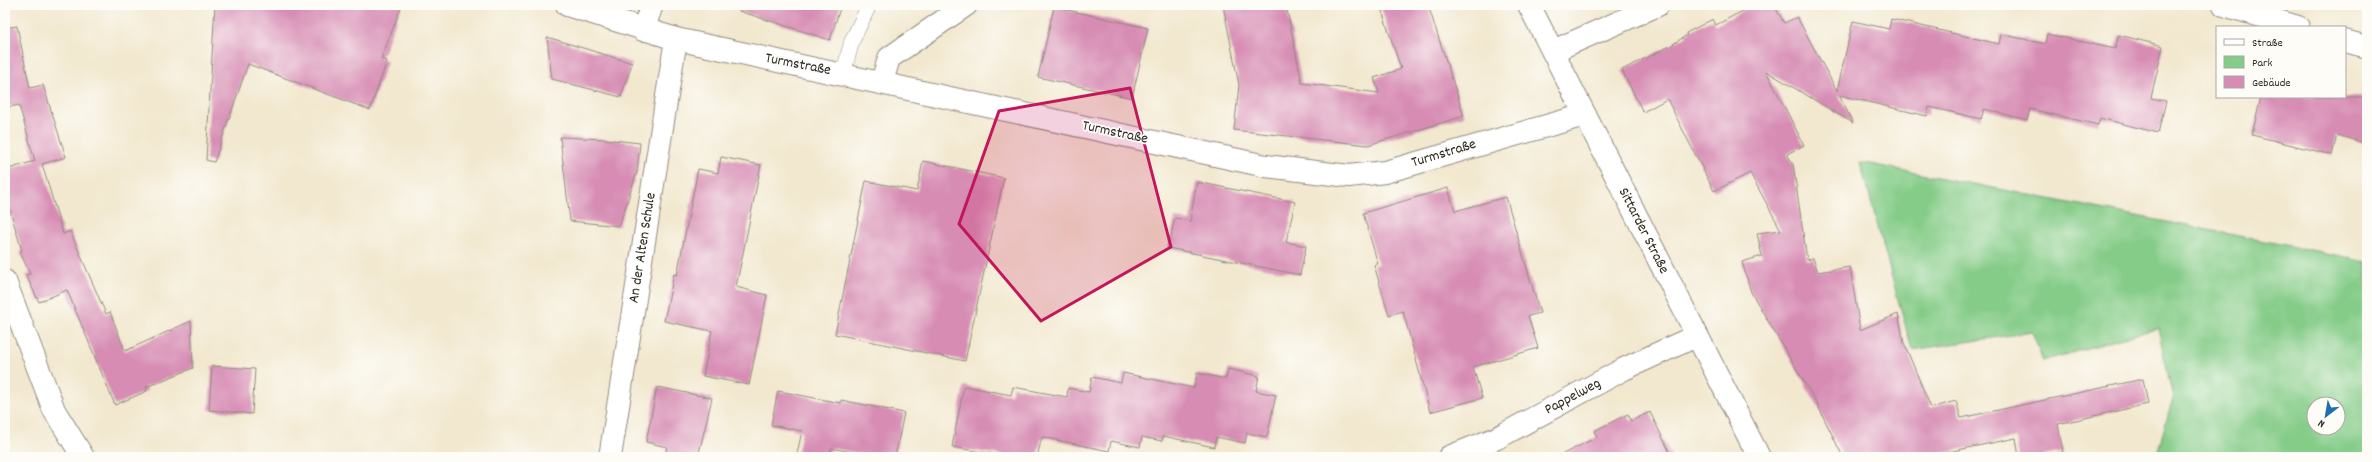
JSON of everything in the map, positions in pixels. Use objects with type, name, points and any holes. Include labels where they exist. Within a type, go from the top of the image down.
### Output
[{"type":"street","name":"Turmstraße","points":[[567,5],[643,30],[676,39],[882,82],[1266,166],[1349,176],[1385,172],[1585,115]]},
{"type":"street","points":[[643,30],[652,5]]},
{"type":"street","points":[[882,82],[889,58],[966,5]]},
{"type":"street","name":"Sittarder Straße","points":[[1529,5],[1696,336],[1759,457]]},
{"type":"street","points":[[1553,51],[1658,5]]},
{"type":"street","points":[[2224,5],[2295,26]]},
{"type":"street","name":"An der Alten Schule","points":[[610,457],[676,39]]},
{"type":"street","points":[[2346,41],[2367,47]]},
{"type":"street","points":[[5,281],[54,410],[83,457]]},
{"type":"street","name":"Pappelweg","points":[[1449,457],[1497,438],[1624,369],[1696,336]]},
{"type":"lane","points":[[843,74],[852,41],[869,5]]},
{"type":"highlighted area","points":[[1130,88],[1171,247],[1041,321],[959,224],[999,111]]},
{"type":"green space","points":[[1860,162],[2367,261],[2367,457],[2156,457],[2173,398],[2158,328],[2043,361],[2032,332],[1912,350]]},
{"type":"building","points":[[215,5],[402,5],[381,59],[387,61],[370,110],[248,64],[214,162],[206,160]]},
{"type":"building","points":[[740,5],[841,5],[830,40],[739,11]]},
{"type":"building","points":[[1223,5],[1286,5],[1302,83],[1379,93],[1374,78],[1401,69],[1380,5],[1428,5],[1464,116],[1368,145],[1234,130],[1239,85]]},
{"type":"building","points":[[1754,5],[1774,5],[1784,23],[1797,17],[1837,91],[1853,21],[1889,29],[1891,19],[1999,44],[2001,34],[2045,44],[2047,34],[2115,49],[2119,35],[2163,46],[2151,98],[2166,101],[2158,133],[2100,118],[2098,125],[2030,109],[2027,120],[1984,109],[1981,119],[1929,107],[1927,116],[1839,95],[1853,123],[1766,71],[1804,145],[1787,154],[1793,164],[1807,260],[1813,258],[1818,272],[1850,267],[1860,330],[1898,314],[1904,343],[1931,408],[1956,401],[1961,418],[2143,379],[2148,404],[2058,424],[2063,452],[2039,457],[2019,457],[2016,438],[1924,457],[1843,457],[1817,404],[1751,292],[1742,262],[1762,256],[1757,233],[1781,230],[1750,173],[1714,191],[1667,99],[1643,112],[1622,70],[1670,46],[1687,35],[1686,33],[1713,19],[1716,25]]},
{"type":"building","points":[[1054,7],[1148,28],[1132,98],[1038,77]]},
{"type":"building","points":[[17,26],[30,88],[43,85],[66,157],[42,164],[63,234],[70,231],[106,314],[110,312],[125,351],[191,321],[193,368],[146,387],[147,391],[115,405],[67,290],[39,302],[26,275],[30,274],[20,252],[22,251],[5,193],[5,170],[35,161],[19,105],[5,108],[5,28]]},
{"type":"building","points":[[547,37],[632,63],[621,97],[552,79]]},
{"type":"building","points":[[2367,97],[2367,144],[2337,135],[2332,155],[2252,135],[2261,98]]},
{"type":"building","points":[[560,137],[604,139],[640,143],[637,172],[619,226],[570,221]]},
{"type":"building","points":[[721,157],[761,165],[736,287],[767,295],[749,385],[703,376],[712,331],[664,321],[674,274],[677,275],[698,169],[718,173]]},
{"type":"building","points":[[923,161],[1004,178],[965,361],[835,334],[866,181],[917,191]]},
{"type":"building","points":[[1197,182],[1295,202],[1286,242],[1306,246],[1300,275],[1168,248],[1175,218],[1190,221]]},
{"type":"building","points":[[1448,188],[1455,211],[1506,197],[1540,313],[1528,316],[1538,348],[1473,367],[1482,398],[1430,412],[1403,311],[1389,315],[1374,265],[1378,264],[1363,213]]},
{"type":"building","points":[[212,366],[255,369],[252,414],[209,410]]},
{"type":"building","points":[[1228,369],[1259,376],[1256,391],[1276,395],[1267,437],[1247,433],[1245,443],[1216,437],[1214,447],[1163,436],[1162,441],[1142,437],[1140,447],[1111,441],[1109,451],[1042,437],[1037,457],[1011,457],[952,447],[964,386],[1011,395],[1013,387],[1067,397],[1068,388],[1089,392],[1092,377],[1121,383],[1123,373],[1194,388],[1197,373],[1226,379]]},
{"type":"building","points":[[657,387],[712,398],[698,457],[665,457],[667,447],[646,442]]},
{"type":"building","points":[[778,391],[841,403],[841,400],[904,413],[895,457],[878,457],[831,448],[829,457],[812,457],[797,454],[802,431],[771,425]]},
{"type":"building","points":[[1650,412],[1672,457],[1557,457],[1597,437],[1594,431],[1628,414],[1631,421]]}]
